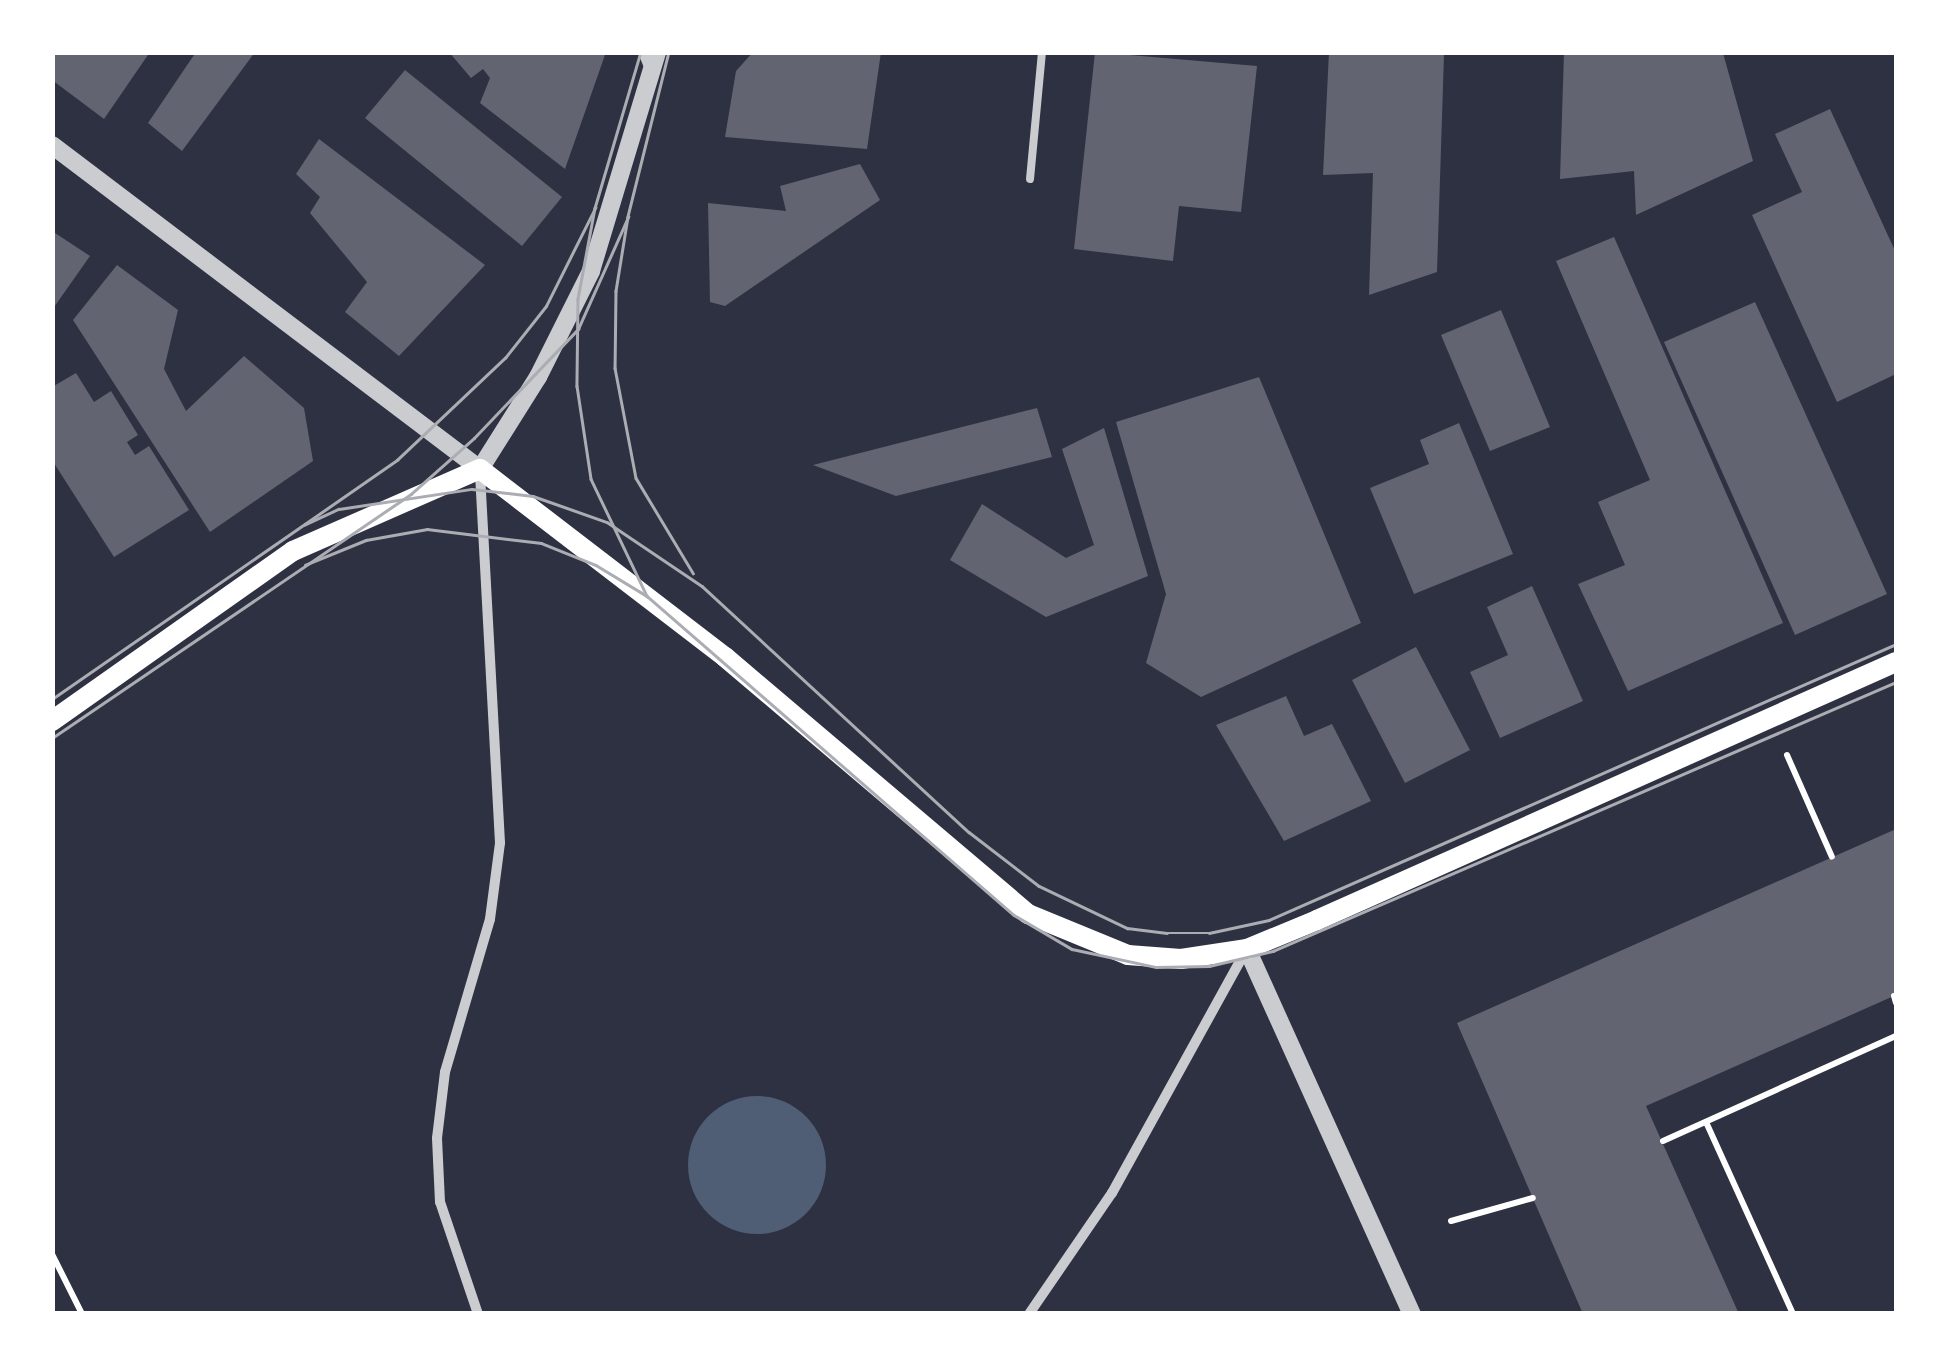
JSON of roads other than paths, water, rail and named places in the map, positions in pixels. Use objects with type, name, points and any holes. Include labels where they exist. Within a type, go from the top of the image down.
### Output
[{"type":"main road","points":[[52,721],[293,551],[480,469],[726,658],[1028,914],[1128,955],[1182,959],[1247,948],[1896,662]]},
{"type":"street","points":[[643,52],[651,73]]},
{"type":"street","points":[[478,1314],[440,1202],[437,1138],[445,1072],[490,918],[500,843],[480,469],[538,377],[591,271],[657,52]]},
{"type":"street","points":[[52,146],[480,469]]},
{"type":"street","points":[[1029,1314],[1112,1193],[1247,948]]},
{"type":"street","points":[[1247,948],[1412,1314]]},
{"type":"lane","points":[[1030,179],[1042,52]]},
{"type":"water","points":[[757,1096],[784,1101],[806,1116],[821,1138],[826,1165],[821,1192],[806,1214],[784,1229],[757,1234],[730,1229],[708,1214],[693,1192],[688,1165],[693,1138],[708,1116],[730,1101]]},
{"type":"tram line","points":[[641,52],[595,208],[578,299],[577,386],[591,479],[647,596]]},
{"type":"tram line","points":[[669,52],[628,217],[616,291],[615,368],[636,478],[693,573]]},
{"type":"tram line","points":[[52,699],[397,460],[505,358],[546,306],[595,208]]},
{"type":"tram line","points":[[52,738],[411,494],[474,438],[578,329],[628,217]]},
{"type":"tram line","points":[[304,525],[339,509],[472,489],[533,496],[607,522],[702,586],[969,832],[1039,886],[1127,928],[1167,933],[1209,933],[1269,920],[1896,644]]},
{"type":"tram line","points":[[305,565],[366,540],[427,529],[541,543],[596,565],[647,596],[1014,915],[1072,949],[1156,967],[1209,966],[1273,951],[1896,682]]}]
